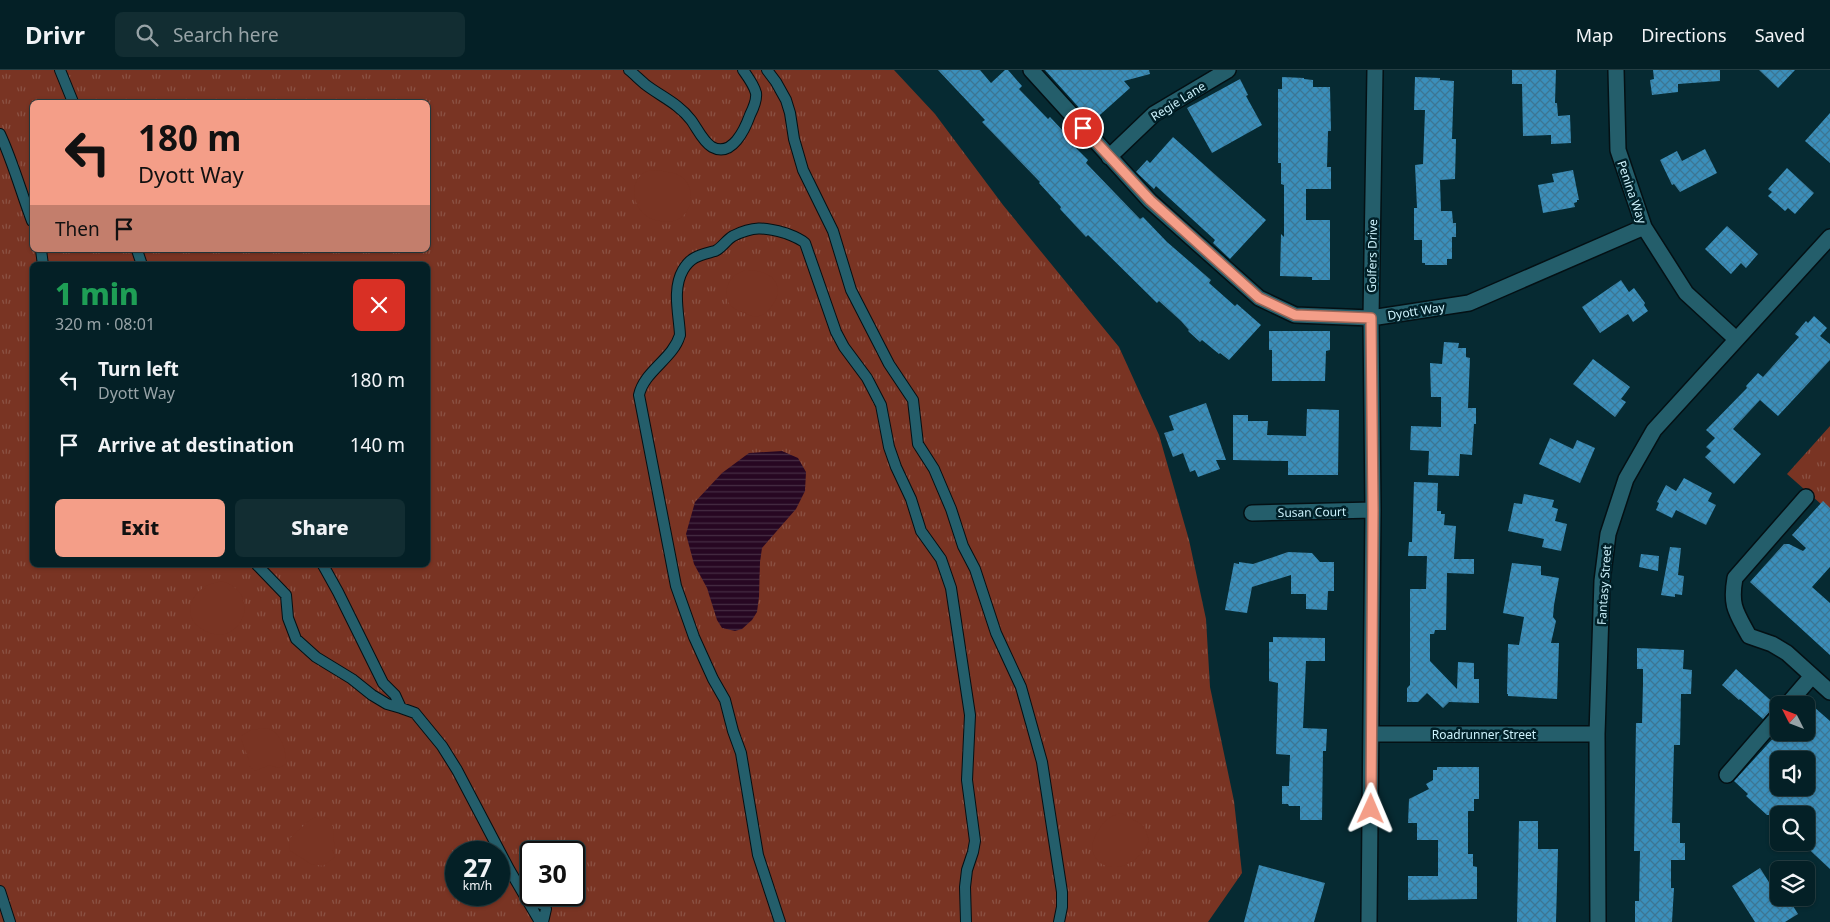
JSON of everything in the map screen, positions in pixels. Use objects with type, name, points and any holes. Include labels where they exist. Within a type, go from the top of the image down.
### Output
[{"type":"street","name":"Dyott Way","points":[[1031,70],[1150,200],[1259,298],[1295,315],[1371,318],[1469,303],[1644,227]]},
{"type":"street","name":"Regie Lane","points":[[1109,157],[1154,114],[1227,70]]},
{"type":"street","name":"Golfers Drive","points":[[1369,922],[1373,510],[1371,318],[1375,70]]},
{"type":"street","name":"Penina Way","points":[[1616,70],[1618,150],[1644,227],[1686,293],[1736,339]]},
{"type":"street","name":"Fantasy Street","points":[[1598,922],[1597,734],[1602,581],[1608,534],[1626,479],[1654,430],[1830,237]]},
{"type":"street","points":[[1806,497],[1735,578],[1732,595],[1736,613],[1749,636],[1772,644],[1787,653],[1830,692]]},
{"type":"street","name":"Susan Court","points":[[1252,513],[1373,510]]},
{"type":"street","points":[[1795,696],[1812,676]]},
{"type":"street","points":[[1727,775],[1770,725]]},
{"type":"street","name":"Roadrunner Street","points":[[1372,734],[1597,734]]},
{"type":"lane","points":[[60,70],[72,100]]},
{"type":"lane","points":[[629,70],[647,86],[683,110],[707,143],[713,148],[724,149],[730,147],[738,139],[755,104],[756,94],[743,70]]},
{"type":"lane","points":[[767,70],[786,100],[803,170],[833,231],[850,290],[889,364],[913,400],[918,444],[934,469],[951,509],[963,546],[975,569],[996,633],[1024,694],[1039,748],[1049,804],[1062,892],[1059,922]]},
{"type":"lane","points":[[0,134],[12,162],[30,216]]},
{"type":"lane","points":[[780,922],[758,855],[741,753],[725,700],[712,679],[694,637],[676,586],[638,395],[641,385],[667,357],[680,335],[677,286],[683,270],[694,257],[716,250],[734,236],[759,228],[798,237],[806,243],[836,332],[844,347],[867,378],[881,405],[889,447],[896,467],[912,499],[921,531],[941,559],[950,588],[970,715],[967,780],[975,841],[967,870],[965,887],[966,922]]},
{"type":"lane","points":[[259,567],[286,595],[288,618],[296,639],[316,657],[352,679],[372,695],[387,704],[415,713],[442,746],[457,770],[509,869],[541,922]]},
{"type":"lane","points":[[324,567],[383,683],[395,695],[401,708]]},
{"type":"lane","points":[[0,891],[10,922]]},
{"type":"green space","points":[[0,70],[894,70],[935,114],[1003,205],[1119,347],[1159,435],[1189,540],[1206,619],[1210,687],[1234,801],[1242,873],[1208,922],[0,922]]},
{"type":"green space","points":[[654,170],[677,174],[687,183],[690,189],[690,203],[685,215],[679,219],[658,221],[647,216],[639,208],[635,198],[635,188],[638,179],[644,173]]},
{"type":"green space","points":[[745,270],[754,270],[769,275],[777,285],[776,299],[771,307],[764,314],[757,317],[737,310],[731,306],[727,298],[729,282],[735,275]]},
{"type":"green space","points":[[1830,426],[1830,512],[1787,474]]},
{"type":"green space","points":[[221,581],[235,588],[242,597],[245,608],[242,619],[235,628],[225,634],[213,634],[194,623],[191,618],[190,607],[198,592],[207,585]]},
{"type":"green space","points":[[266,728],[275,733],[282,742],[286,764],[279,768],[269,765],[255,771],[249,766],[249,760],[241,736],[251,730]]},
{"type":"green space","points":[[1122,813],[1144,826],[1149,840],[1140,855],[1129,863],[1117,867],[1106,866],[1098,861],[1093,853],[1093,841],[1105,822],[1112,816]]},
{"type":"green space","points":[[316,817],[329,819],[333,827],[335,857],[323,866],[311,864],[289,850],[290,838]]},
{"type":"shaded area","points":[[782,451],[798,458],[806,472],[805,491],[796,509],[762,548],[757,612],[752,620],[742,629],[735,631],[722,628],[717,620],[707,588],[694,564],[686,534],[695,502],[722,473],[749,453]]},
{"type":"building","points":[[938,70],[980,70],[991,83],[1005,70],[1008,70],[1022,86],[1019,89],[1048,119],[1050,117],[1066,134],[1064,136],[1088,160],[1086,163],[1140,219],[1143,217],[1167,242],[1211,280],[1209,283],[1235,306],[1237,304],[1261,325],[1229,360],[1202,340],[1200,342],[1188,331],[1181,321],[1159,301],[1157,303],[1088,235],[1086,237],[1060,209],[1061,207],[1040,182],[982,122],[985,120]]},
{"type":"building","points":[[1045,70],[1149,70],[1150,74],[1124,81],[1130,88],[1092,122]]},
{"type":"building","points":[[1512,70],[1556,70],[1555,103],[1557,103],[1558,116],[1570,115],[1571,143],[1551,144],[1551,135],[1523,136],[1522,84],[1512,84]]},
{"type":"building","points":[[1653,70],[1720,70],[1720,81],[1678,84],[1678,92],[1652,95],[1650,80],[1654,79]]},
{"type":"building","points":[[1759,70],[1795,70],[1778,88]]},
{"type":"building","points":[[1282,77],[1304,78],[1313,80],[1313,87],[1330,87],[1331,131],[1328,131],[1327,167],[1331,167],[1331,189],[1306,189],[1306,220],[1330,220],[1330,280],[1312,280],[1312,277],[1280,276],[1281,234],[1284,237],[1284,185],[1281,184],[1281,163],[1278,163],[1278,89],[1282,89]]},
{"type":"building","points":[[1415,77],[1440,78],[1440,80],[1454,81],[1452,139],[1456,139],[1455,179],[1440,180],[1441,211],[1452,211],[1453,223],[1456,223],[1456,237],[1452,237],[1452,259],[1447,259],[1447,265],[1425,265],[1425,263],[1422,263],[1422,240],[1414,240],[1414,208],[1417,208],[1415,165],[1423,164],[1425,110],[1414,110]]},
{"type":"building","points":[[1240,79],[1248,95],[1246,96],[1262,125],[1212,153],[1187,108]]},
{"type":"building","points":[[1830,113],[1830,163],[1805,141]]},
{"type":"building","points":[[1173,137],[1266,220],[1230,259],[1213,243],[1215,240],[1156,186],[1154,189],[1136,172],[1147,160],[1150,163]]},
{"type":"building","points":[[1705,149],[1717,173],[1680,192],[1674,184],[1672,185],[1660,160],[1677,151],[1682,161]]},
{"type":"building","points":[[1787,168],[1814,193],[1795,214],[1788,208],[1785,211],[1768,196],[1772,192],[1768,189]]},
{"type":"building","points":[[1573,170],[1579,200],[1574,203],[1575,207],[1543,213],[1538,185],[1554,182],[1552,174]]},
{"type":"building","points":[[1727,226],[1758,254],[1746,268],[1741,263],[1731,274],[1705,249]]},
{"type":"building","points":[[1621,280],[1629,292],[1634,288],[1645,303],[1644,305],[1648,311],[1633,322],[1628,314],[1600,333],[1582,307]]},
{"type":"building","points":[[1814,316],[1827,328],[1820,336],[1830,344],[1830,360],[1778,416],[1760,400],[1733,429],[1761,454],[1734,484],[1705,457],[1711,451],[1706,447],[1715,438],[1706,430],[1747,388],[1746,386],[1758,373],[1763,377],[1799,337],[1795,334],[1806,321],[1808,323]]},
{"type":"building","points":[[1269,331],[1330,331],[1330,350],[1326,351],[1325,381],[1272,381],[1272,350],[1269,350]]},
{"type":"building","points":[[1444,342],[1459,343],[1458,348],[1466,348],[1466,357],[1470,358],[1468,408],[1476,408],[1472,455],[1460,454],[1459,476],[1428,475],[1429,451],[1410,450],[1411,426],[1441,427],[1441,397],[1431,397],[1430,363],[1442,364]]},
{"type":"building","points":[[1593,359],[1630,387],[1621,399],[1626,402],[1615,417],[1573,384]]},
{"type":"building","points":[[1206,403],[1226,460],[1216,460],[1220,469],[1198,477],[1195,470],[1190,472],[1183,453],[1173,457],[1164,433],[1174,430],[1169,416]]},
{"type":"building","points":[[1307,409],[1339,410],[1338,475],[1288,475],[1288,461],[1233,460],[1233,415],[1248,415],[1248,421],[1268,421],[1267,435],[1306,436]]},
{"type":"building","points":[[1550,438],[1573,449],[1577,440],[1595,448],[1580,483],[1539,464]]},
{"type":"building","points":[[1684,478],[1712,493],[1708,501],[1716,505],[1706,525],[1676,510],[1672,518],[1656,510],[1659,503],[1657,502],[1666,485],[1676,491]]},
{"type":"building","points":[[1414,482],[1438,483],[1437,511],[1445,514],[1444,525],[1456,526],[1454,559],[1474,559],[1474,574],[1447,573],[1446,630],[1435,630],[1434,634],[1430,634],[1430,661],[1457,689],[1458,662],[1474,663],[1474,679],[1479,679],[1479,703],[1449,702],[1443,708],[1427,693],[1418,702],[1407,702],[1407,688],[1410,685],[1410,589],[1426,589],[1427,556],[1408,556],[1409,542],[1412,542]]},
{"type":"building","points":[[1524,494],[1554,500],[1552,507],[1558,509],[1555,521],[1567,524],[1561,551],[1542,547],[1544,539],[1508,531],[1514,503],[1522,504]]},
{"type":"building","points":[[1823,501],[1830,508],[1830,567],[1812,587],[1830,603],[1830,655],[1750,582],[1784,544],[1789,544],[1803,551],[1806,548],[1792,535]]},
{"type":"building","points":[[1670,547],[1681,548],[1678,575],[1684,576],[1682,595],[1675,594],[1675,597],[1661,595]]},
{"type":"building","points":[[1288,552],[1312,553],[1320,562],[1334,562],[1334,591],[1328,591],[1327,610],[1306,609],[1306,594],[1291,594],[1291,575],[1252,587],[1247,613],[1225,610],[1234,563],[1253,564]]},
{"type":"building","points":[[1641,554],[1659,556],[1658,571],[1639,567]]},
{"type":"building","points":[[1512,563],[1541,566],[1541,575],[1559,578],[1553,617],[1556,621],[1551,643],[1559,643],[1557,699],[1508,696],[1507,694],[1508,644],[1519,645],[1524,617],[1503,613]]},
{"type":"building","points":[[1273,637],[1325,638],[1325,661],[1306,661],[1303,728],[1327,729],[1326,751],[1323,751],[1322,820],[1300,820],[1300,806],[1282,804],[1282,786],[1289,786],[1290,755],[1276,754],[1278,683],[1269,681],[1269,642],[1273,642]]},
{"type":"building","points":[[1637,648],[1684,650],[1683,669],[1692,670],[1691,694],[1681,694],[1680,745],[1674,745],[1672,823],[1680,823],[1680,843],[1685,843],[1685,860],[1671,860],[1671,888],[1674,888],[1672,922],[1635,922],[1635,901],[1639,901],[1640,851],[1634,851],[1636,723],[1642,723],[1643,684],[1643,669],[1637,669]]},
{"type":"building","points":[[1736,669],[1770,700],[1770,711],[1763,719],[1722,685]]},
{"type":"building","points":[[1815,708],[1830,721],[1830,869],[1811,851],[1815,851],[1815,806],[1770,806],[1770,815],[1767,815],[1746,796],[1748,794],[1734,781],[1771,741],[1815,741]]},
{"type":"building","points":[[1437,767],[1479,767],[1479,799],[1474,799],[1474,811],[1468,811],[1468,854],[1473,854],[1473,866],[1477,867],[1477,899],[1408,900],[1408,876],[1438,876],[1438,840],[1417,840],[1417,823],[1408,823],[1409,799],[1429,789],[1426,784],[1433,780],[1433,770],[1437,770]]},
{"type":"building","points":[[1519,821],[1538,821],[1538,849],[1558,849],[1556,922],[1517,922]]},
{"type":"building","points":[[1259,865],[1325,883],[1314,922],[1244,922]]},
{"type":"building","points":[[1760,868],[1770,884],[1770,906],[1793,906],[1798,914],[1785,922],[1755,922],[1732,886]]},
{"type":"route","points":[[1083,128],[1150,200],[1259,298],[1295,315],[1371,318],[1373,510],[1371,809]]}]
